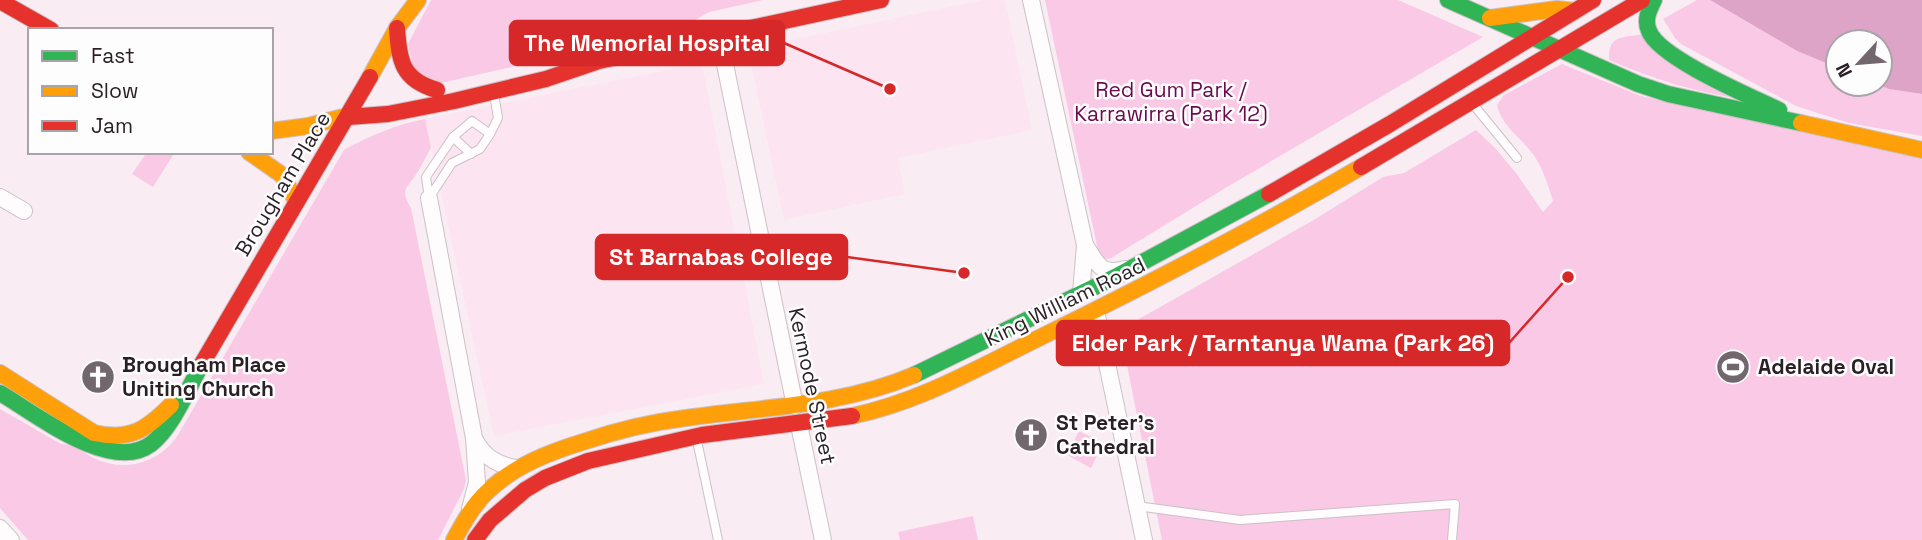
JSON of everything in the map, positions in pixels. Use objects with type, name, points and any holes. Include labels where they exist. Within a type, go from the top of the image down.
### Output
[{"type":"main road","points":[[412,0],[397,28],[399,52],[404,70],[419,84],[437,90]]},
{"type":"main road","name":"Brougham Place","points":[[0,393],[90,446],[114,452],[141,450],[166,430],[185,391],[348,117],[397,28],[418,0]]},
{"type":"main road","points":[[273,131],[348,117],[388,101],[555,64],[599,61],[881,0]]},
{"type":"main road","points":[[1448,0],[1638,84],[1668,94],[1922,150]]},
{"type":"main road","name":"King William Road","points":[[454,540],[481,490],[516,468],[552,451],[623,429],[690,417],[795,406],[854,396],[897,383],[1191,237],[1415,110],[1593,0]]},
{"type":"main road","name":"King William Road","points":[[475,540],[499,510],[524,489],[553,472],[593,458],[696,436],[799,425],[901,403],[1096,311],[1289,210],[1642,0]]},
{"type":"main road","points":[[1654,0],[1646,25],[1651,36],[1665,49],[1751,97],[1817,128]]},
{"type":"main road","points":[[0,1],[47,28]]},
{"type":"main road","points":[[1488,18],[1558,9],[1575,11]]},
{"type":"main road","points":[[348,117],[377,117],[494,92],[559,77],[599,61]]},
{"type":"main road","points":[[252,154],[282,175],[296,201]]},
{"type":"main road","points":[[1096,311],[1101,292],[1125,270]]},
{"type":"main road","name":"Brougham Place","points":[[0,373],[94,432],[106,436],[119,437],[144,430],[185,391]]},
{"type":"main road","name":"Kermode Street","points":[[795,406],[799,425]]},
{"type":"main road","points":[[481,490],[495,499],[504,499],[524,489]]},
{"type":"street","points":[[1031,0],[1085,245],[1081,293]]},
{"type":"street","name":"Kermode Street","points":[[719,35],[795,406]]},
{"type":"street","points":[[0,197],[24,211]]},
{"type":"street","points":[[429,198],[474,438],[481,490]]},
{"type":"street","points":[[1085,245],[1099,266],[1107,271],[1125,270]]},
{"type":"street","points":[[1096,311],[1144,540]]},
{"type":"street","name":"Kermode Street","points":[[799,425],[823,540]]},
{"type":"street","points":[[474,438],[482,451],[493,461],[516,468]]},
{"type":"street","points":[[0,528],[11,540]]},
{"type":"lane","points":[[429,198],[452,163],[480,149],[490,134],[498,118],[494,92]]},
{"type":"lane","points":[[1472,102],[1517,158]]},
{"type":"lane","points":[[429,198],[426,177],[453,137],[472,121],[490,134]]},
{"type":"lane","points":[[453,137],[471,154]]},
{"type":"lane","points":[[696,436],[718,540]]},
{"type":"lane","points":[[1137,506],[1240,520],[1455,504],[1452,540]]},
{"type":"shaded area","points":[[983,0],[1005,0],[1032,130],[898,158],[905,194],[784,220],[748,49]]},
{"type":"shaded area","points":[[1710,0],[1922,0],[1922,94],[1894,90],[1894,28],[1824,28],[1824,62],[1797,51]]},
{"type":"shaded area","points":[[702,63],[764,384],[494,436],[425,119]]},
{"type":"green space","points":[[431,0],[763,0],[709,12],[682,28],[441,83],[414,71],[408,44]]},
{"type":"green space","name":"Red Gum Park / Karrawirra (Park 12)","points":[[1045,0],[1398,0],[1483,37],[1111,258],[1100,260]]},
{"type":"green space","points":[[1697,0],[1710,0],[1797,51],[1824,62],[1824,98],[1894,98],[1894,90],[1922,94],[1922,136],[1849,123],[1796,106],[1681,44],[1663,19]]},
{"type":"green space","points":[[1643,34],[1744,99],[1675,84],[1609,60],[1614,41]]},
{"type":"green space","points":[[1562,64],[1641,96],[1922,158],[1922,540],[1162,540],[1123,345],[1139,319],[1312,221],[1383,177],[1404,173],[1476,130],[1516,173],[1543,212],[1553,201],[1542,171],[1533,154],[1503,119],[1497,105],[1504,95]]},
{"type":"green space","points":[[425,119],[431,148],[405,192],[411,208],[466,480],[438,540],[28,540],[0,508],[0,409],[61,444],[75,447],[107,463],[130,465],[162,452],[178,435],[344,150],[383,131]]},
{"type":"green space","points":[[146,154],[174,154],[153,187],[132,174]]},
{"type":"green space","points":[[1079,431],[1103,443],[1091,468],[1067,455]]},
{"type":"green space","points":[[973,516],[978,540],[900,540],[898,532]]},
{"type":"traffic: fast","points":[[1448,0],[1638,84],[1668,94],[1801,123]]},
{"type":"traffic: fast","points":[[1654,0],[1647,23],[1656,42],[1708,76],[1779,110]]},
{"type":"traffic: fast","points":[[914,375],[1115,277],[1269,194]]},
{"type":"traffic: fast","points":[[0,393],[74,438],[116,452],[135,451],[159,437],[180,406],[203,362]]},
{"type":"traffic: slow","points":[[370,77],[397,28],[418,0]]},
{"type":"traffic: slow","points":[[1490,18],[1557,9],[1575,11]]},
{"type":"traffic: slow","points":[[273,131],[308,126],[355,114]]},
{"type":"traffic: slow","points":[[1801,123],[1922,150]]},
{"type":"traffic: slow","points":[[252,154],[282,175],[296,201]]},
{"type":"traffic: slow","points":[[852,416],[901,402],[969,373],[1200,256],[1361,167]]},
{"type":"traffic: slow","points":[[0,373],[94,433],[118,436],[137,431],[171,405]]},
{"type":"traffic: slow","points":[[454,540],[487,492],[509,474],[559,450],[643,425],[828,400],[886,386],[914,375]]},
{"type":"traffic: jam","points":[[348,117],[388,114],[454,101],[546,79],[599,61],[881,0]]},
{"type":"traffic: jam","points":[[1269,194],[1390,124],[1593,0]]},
{"type":"traffic: jam","points":[[1361,167],[1642,0]]},
{"type":"traffic: jam","points":[[0,1],[47,28]]},
{"type":"traffic: jam","points":[[397,28],[401,59],[409,75],[425,86],[437,90]]},
{"type":"traffic: jam","points":[[203,362],[370,77]]},
{"type":"traffic: jam","points":[[475,540],[490,520],[525,490],[545,478],[588,461],[702,435],[852,416]]},
{"type":"place","name":"The Memorial Hospital","points":[[890,89]]},
{"type":"place","name":"St Barnabas College","points":[[964,273]]},
{"type":"place","name":"Elder Park / Tarntanya Wama (Park 26)","points":[[1568,277]]},
{"type":"place","name":"Adelaide Oval","points":[[1733,367]]},
{"type":"place","name":"Brougham Place Uniting Church","points":[[98,377]]},
{"type":"place","name":"St Peter’s Cathedral","points":[[1031,435]]}]
